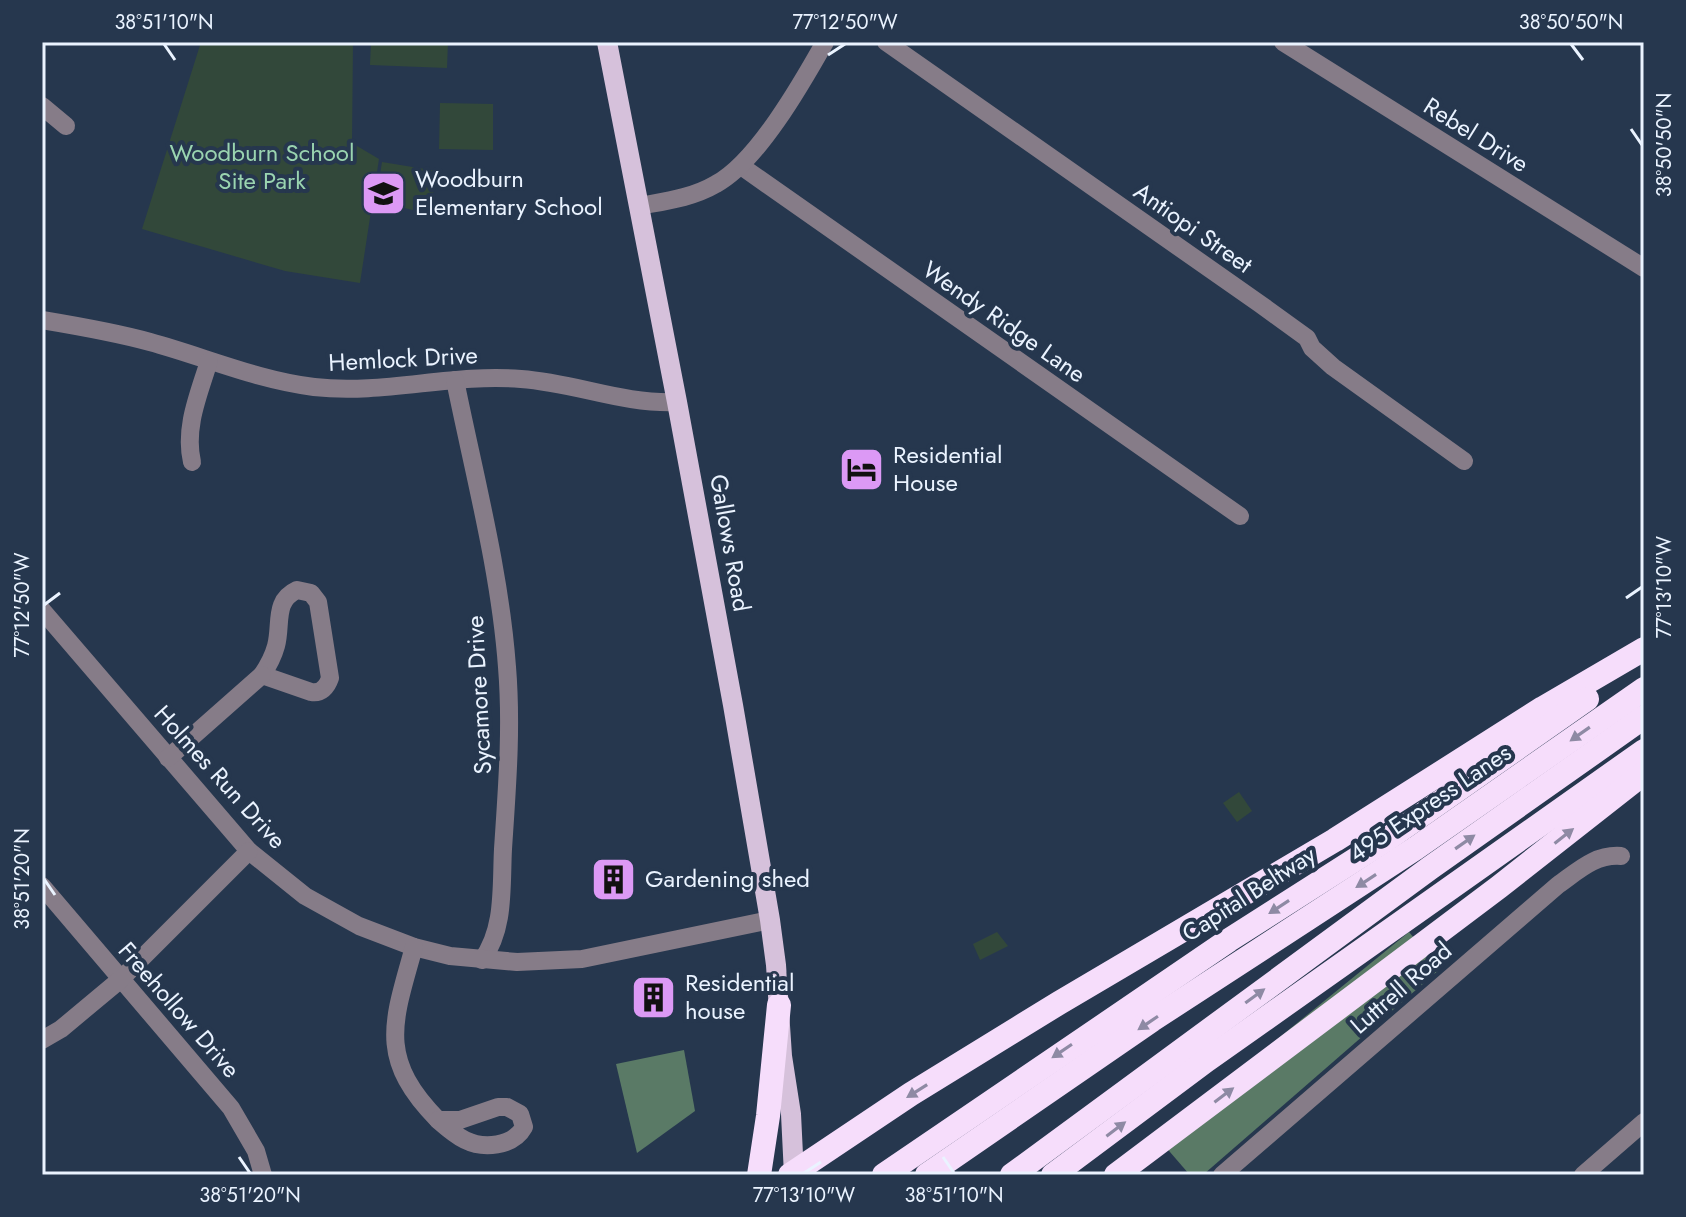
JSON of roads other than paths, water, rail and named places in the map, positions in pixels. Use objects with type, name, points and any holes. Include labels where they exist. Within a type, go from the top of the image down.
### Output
[{"type":"highway","points":[[788,1174],[1059,1003],[1335,840],[1543,708],[1644,649]]},
{"type":"highway","name":"Capital Beltway","points":[[884,1175],[1229,940],[1386,840],[1644,658]]},
{"type":"highway","name":"495 Express Lanes","points":[[927,1175],[1152,1020],[1416,848],[1644,689]]},
{"type":"highway","points":[[1012,1175],[1430,868],[1644,717]]},
{"type":"highway","points":[[1053,1175],[1207,1060],[1644,751]]},
{"type":"highway","points":[[1116,1175],[1475,906],[1644,773]]},
{"type":"highway","points":[[759,1175],[779,1005]]},
{"type":"highway","points":[[875,1175],[995,1097]]},
{"type":"main road","name":"Gallows Road","points":[[607,42],[677,402],[770,920],[782,1056],[791,1114],[788,1174]]},
{"type":"street","points":[[639,206],[693,195],[721,182],[741,166],[825,42]]},
{"type":"street","name":"Antiopi Street","points":[[886,42],[1272,312],[1307,338],[1312,348],[1333,367],[1464,461]]},
{"type":"street","name":"Rebel Drive","points":[[1283,42],[1644,268]]},
{"type":"street","points":[[42,106],[66,126]]},
{"type":"street","name":"Wendy Ridge Lane","points":[[741,166],[1240,516]]},
{"type":"street","name":"Hemlock Drive","points":[[42,320],[151,342],[288,383],[349,390],[386,389],[455,380],[520,379],[565,384],[630,401],[677,402]]},
{"type":"street","points":[[192,462],[190,424],[209,361]]},
{"type":"street","name":"Sycamore Drive","points":[[455,380],[498,593],[507,667],[508,775],[498,924],[490,949],[482,960]]},
{"type":"street","points":[[168,758],[262,675],[277,646],[283,599],[297,590],[311,593],[318,602],[330,678],[328,685],[315,693],[262,675]]},
{"type":"street","name":"Holmes Run Drive","points":[[42,610],[249,851],[275,874],[328,910],[359,926],[414,947],[482,960],[517,962],[582,959],[770,920]]},
{"type":"street","points":[[42,1040],[61,1029],[121,979],[249,851]]},
{"type":"street","name":"Luttrell Road","points":[[1222,1175],[1558,885],[1590,862],[1607,855],[1621,856]]},
{"type":"street","name":"Freehollow Drive","points":[[42,886],[231,1108],[256,1151],[263,1175]]},
{"type":"street","points":[[414,947],[396,1011],[396,1054],[410,1088],[438,1120]]},
{"type":"street","points":[[1583,1175],[1644,1122]]},
{"type":"place","name":"Woodburn Elementary School","points":[[384,193]]},
{"type":"place","name":"Residential House","points":[[862,469]]},
{"type":"place","name":"Gardening shed","points":[[614,879]]},
{"type":"place","name":"Residential house","points":[[654,997]]},
{"type":"park label","name":"Woodburn School Site Park","points":[[262,167]]}]
